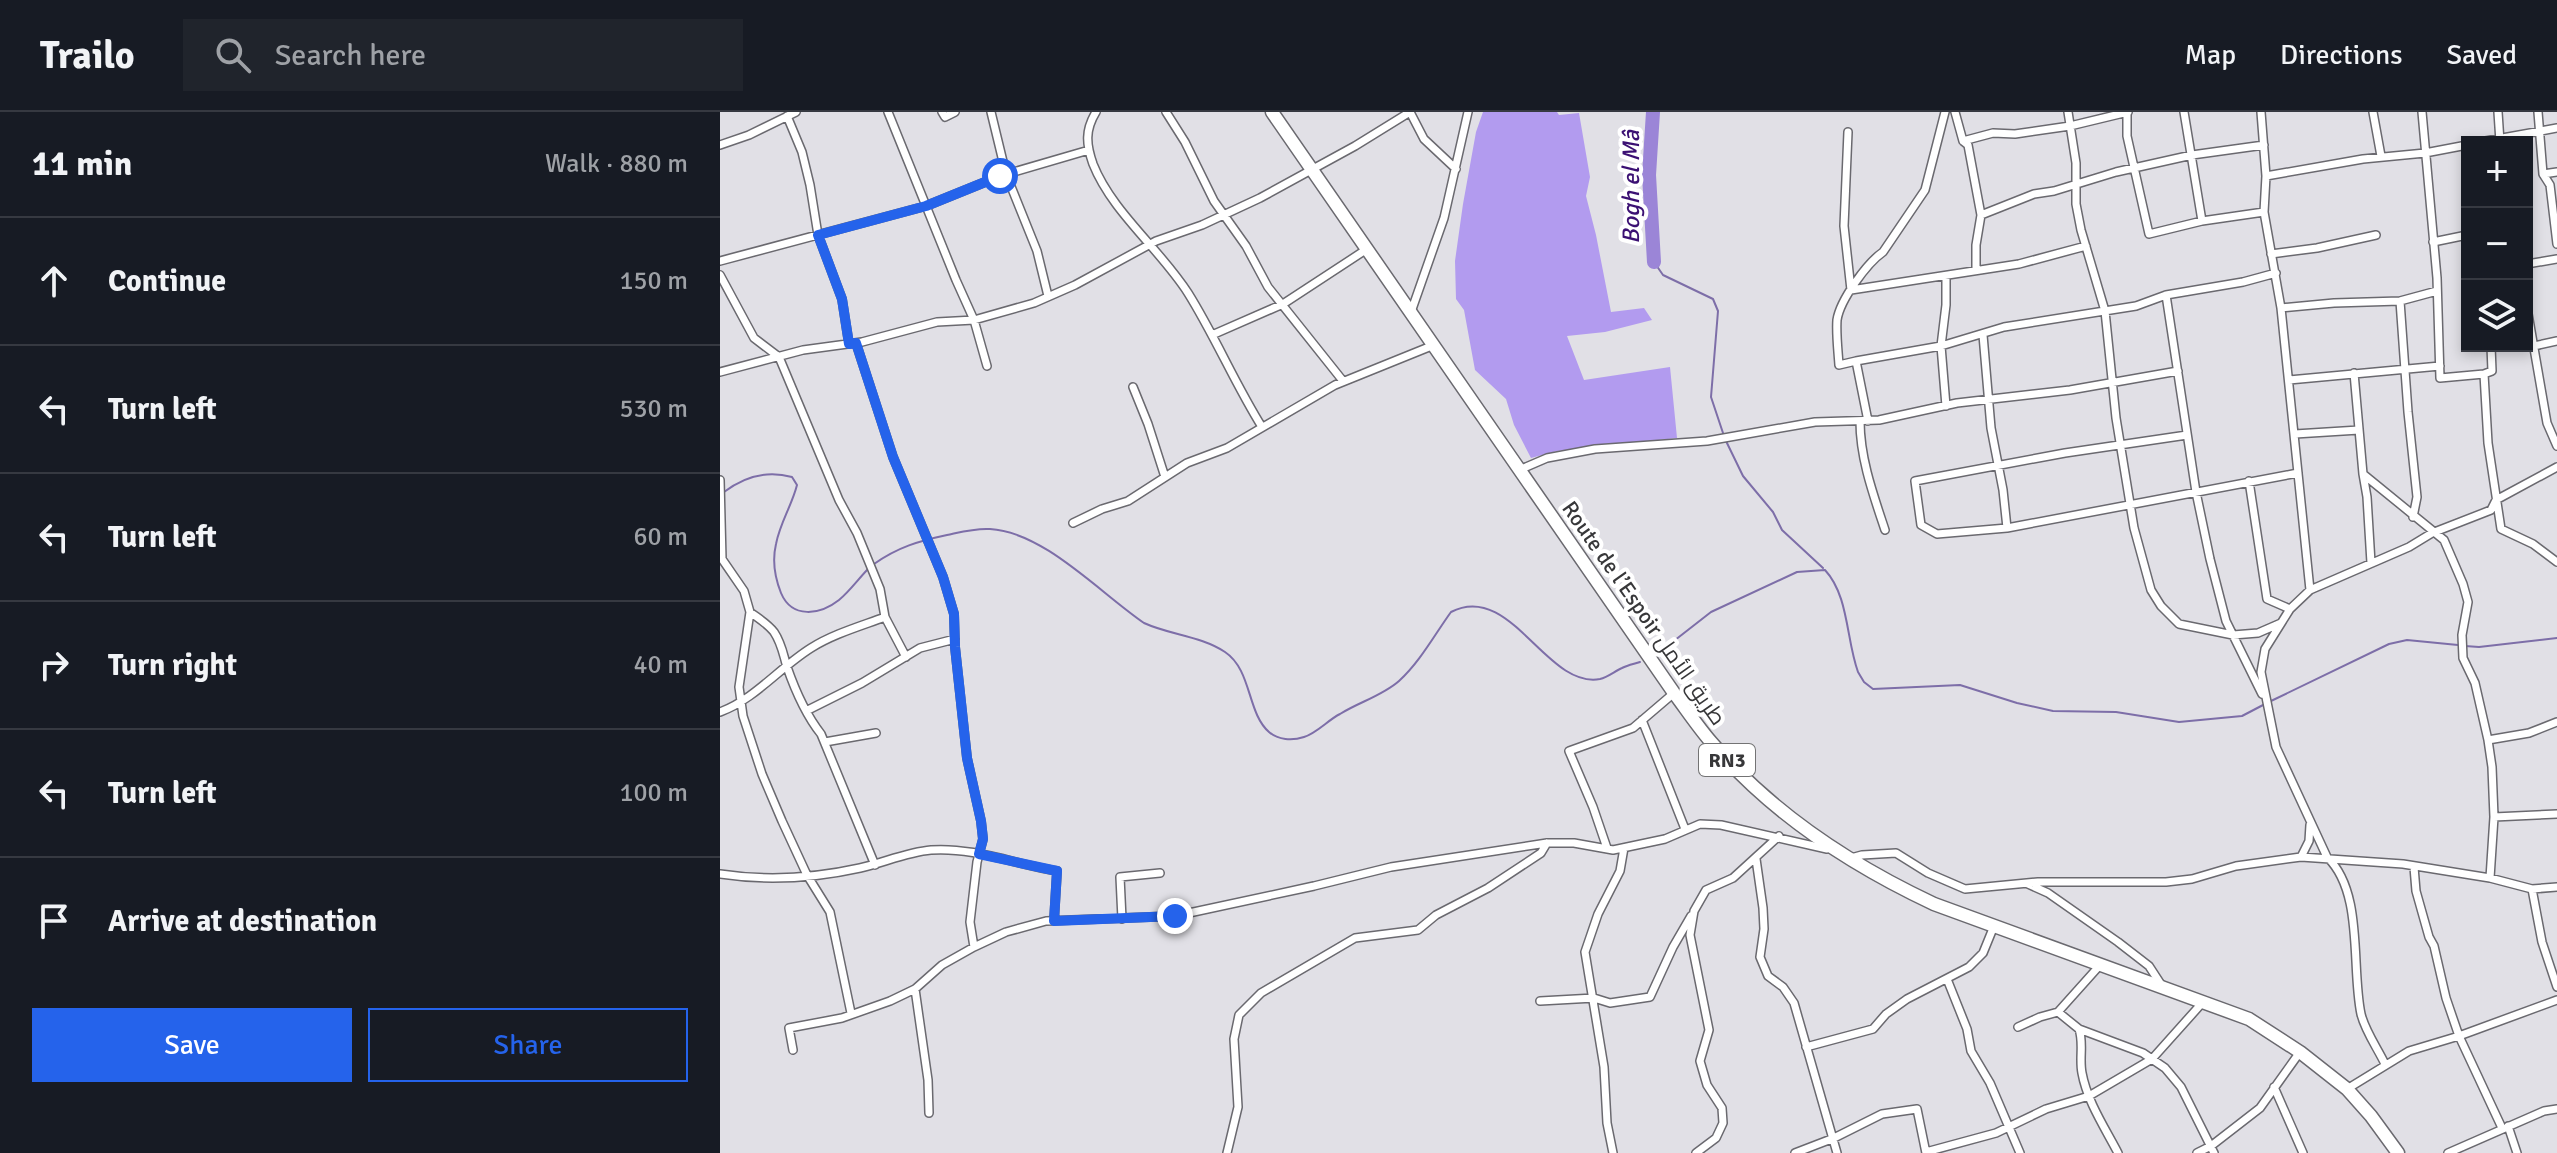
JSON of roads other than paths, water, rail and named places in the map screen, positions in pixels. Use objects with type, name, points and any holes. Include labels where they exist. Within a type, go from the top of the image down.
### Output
[{"type":"highway","name":"Route de l’Espoir طريق الأمل","points":[[1272,112],[1674,693],[1710,741],[1765,796],[1849,859],[1934,904],[2249,1019],[2300,1052],[2347,1089],[2398,1153]]},
{"type":"street","points":[[720,145],[796,112]]},
{"type":"street","points":[[888,112],[974,320],[987,366]]},
{"type":"street","points":[[942,112],[945,117],[955,112]]},
{"type":"street","points":[[991,112],[1006,174],[1037,251],[1048,296]]},
{"type":"street","points":[[1096,112],[1088,125],[1086,140],[1107,191],[1186,291],[1262,427]]},
{"type":"street","points":[[1166,112],[1185,142],[1214,201],[1246,246],[1268,287],[1343,381]]},
{"type":"street","points":[[720,372],[803,350],[852,344],[937,322],[974,320],[1034,303],[1149,245],[1225,215],[1355,146],[1410,112],[1424,139],[1456,169]]},
{"type":"street","points":[[1411,312],[1444,218],[1468,112]]},
{"type":"street","points":[[1945,112],[1925,190],[1883,252],[1873,259],[1851,290],[1837,318],[1839,365],[1941,346],[2004,327],[2136,306],[2166,295],[2276,273]]},
{"type":"street","points":[[1955,112],[1963,141],[1968,145],[1981,215],[1976,270]]},
{"type":"street","points":[[2068,112],[2076,163],[2076,204],[2105,311],[2120,445],[2141,558],[2151,590],[2161,606],[2179,624],[2233,635],[2258,633],[2281,623]]},
{"type":"street","points":[[1963,141],[1993,133],[2037,132],[2127,112],[2127,136],[2149,234],[2202,221],[2264,212]]},
{"type":"street","points":[[2184,112],[2202,221]]},
{"type":"street","points":[[2261,112],[2266,176],[2264,212],[2281,308],[2310,590]]},
{"type":"street","points":[[2373,112],[2381,156]]},
{"type":"street","points":[[2422,112],[2437,291],[2440,378],[2492,371],[2491,352]]},
{"type":"street","points":[[2498,112],[2500,136]]},
{"type":"street","points":[[2538,112],[2543,174],[2550,185],[2557,244]]},
{"type":"street","points":[[787,116],[802,152],[818,235],[842,299],[852,344],[893,457],[943,577],[954,614],[967,758],[983,839],[970,922],[974,947]]},
{"type":"street","points":[[2515,136],[2557,128]]},
{"type":"street","points":[[1848,132],[1844,226],[1851,290]]},
{"type":"street","points":[[1981,215],[2013,201],[2135,168],[2192,155],[2264,145]]},
{"type":"street","points":[[2266,176],[2461,146]]},
{"type":"street","points":[[720,261],[926,206],[1006,174],[1089,150]]},
{"type":"street","points":[[2543,174],[2557,172]]},
{"type":"street","points":[[2271,254],[2376,235]]},
{"type":"street","points":[[2433,242],[2461,236]]},
{"type":"street","points":[[1851,290],[2019,264],[2086,246]]},
{"type":"street","points":[[1212,335],[1283,304],[1367,249]]},
{"type":"street","points":[[2533,263],[2557,259]]},
{"type":"street","points":[[720,275],[754,338],[779,357],[880,589],[885,617],[906,657]]},
{"type":"street","points":[[1946,277],[1941,346],[1946,406]]},
{"type":"street","points":[[2281,308],[2400,301],[2437,291]]},
{"type":"street","points":[[2166,295],[2196,492],[2223,609],[2267,703]]},
{"type":"street","points":[[2400,301],[2417,497],[2413,517]]},
{"type":"street","points":[[1983,335],[1991,428],[2007,528]]},
{"type":"street","points":[[2533,341],[2547,423],[2557,446]]},
{"type":"street","points":[[2534,346],[2557,341]]},
{"type":"street","points":[[1073,523],[1128,501],[1187,463],[1227,448],[1343,381],[1434,345]]},
{"type":"street","points":[[1856,361],[1864,421],[1860,440],[1871,489],[1885,530]]},
{"type":"street","points":[[2289,380],[2440,366]]},
{"type":"street","points":[[1519,470],[1547,458],[1595,449],[1673,445],[1815,422],[1879,420],[1946,406],[2070,390],[2178,371]]},
{"type":"street","points":[[2354,373],[2371,563]]},
{"type":"street","points":[[2484,374],[2488,443],[2501,529],[2533,544],[2557,562]]},
{"type":"street","points":[[1133,387],[1165,477]]},
{"type":"street","points":[[2295,434],[2359,430]]},
{"type":"street","points":[[2187,435],[1915,481],[1921,525],[1937,534],[2007,528],[2298,473]]},
{"type":"street","points":[[2385,1064],[2361,1016],[2353,923],[2339,868],[2327,857],[2276,747],[2261,672],[2265,649],[2290,609],[2310,590],[2409,547],[2432,533],[2491,510],[2496,500],[2557,467]]},
{"type":"street","points":[[2363,474],[2444,540],[2463,584],[2468,602],[2462,635],[2463,658],[2475,683],[2488,740],[2494,817],[2490,878]]},
{"type":"street","points":[[720,480],[722,559],[744,591],[750,612],[739,687],[741,704],[762,774],[807,875],[830,912],[851,1013]]},
{"type":"street","points":[[2249,481],[2267,599],[2290,609]]},
{"type":"street","points":[[750,612],[771,629],[783,647],[806,711],[825,742],[875,865]]},
{"type":"street","points":[[720,712],[741,704],[814,646],[885,617]]},
{"type":"street","points":[[806,711],[920,648],[955,639]]},
{"type":"street","points":[[1607,848],[1569,751],[1633,728],[1674,693]]},
{"type":"street","points":[[1642,720],[1685,829]]},
{"type":"street","points":[[2488,740],[2529,733],[2557,722]]},
{"type":"street","points":[[825,742],[876,733]]},
{"type":"street","points":[[2494,817],[2557,814]]},
{"type":"street","points":[[2301,857],[2309,841],[2310,822]]},
{"type":"street","points":[[793,1050],[789,1028],[842,1018],[890,1001],[915,989],[942,965],[974,947],[1006,932],[1054,921],[1175,916],[1391,867],[1547,843],[1574,843],[1613,850],[1665,839],[1700,824],[1779,836],[1837,851]]},
{"type":"street","points":[[1540,1001],[1594,998],[1610,1003],[1650,997],[1673,947],[1706,890],[1733,878],[1779,836]]},
{"type":"street","points":[[1227,1153],[1238,1107],[1234,1039],[1239,1015],[1261,993],[1355,938],[1418,930],[1436,915],[1488,888],[1541,853],[1547,843]]},
{"type":"street","points":[[1613,1153],[1607,1123],[1604,1067],[1585,952],[1598,914],[1620,871],[1624,848]]},
{"type":"street","points":[[720,874],[749,878],[807,875],[875,865],[927,850],[960,850],[1057,871],[1054,921]]},
{"type":"street","points":[[1849,859],[1896,853],[1928,873],[1965,889],[2027,883],[2192,879],[2236,866],[2301,857],[2403,864],[2490,878],[2532,889],[2557,887]]},
{"type":"street","points":[[1756,859],[1764,918],[1760,957],[1768,976],[1783,987],[1794,1003],[1837,1153]]},
{"type":"street","points":[[2414,867],[2416,891],[2459,1036],[2517,1153]]},
{"type":"street","points":[[1122,919],[1120,877],[1160,873]]},
{"type":"street","points":[[2027,883],[2048,893],[2149,966],[2162,986]]},
{"type":"street","points":[[2532,889],[2542,942],[2557,987]]},
{"type":"street","points":[[1694,911],[1690,935],[1709,1030],[1700,1061],[1707,1085],[1722,1108],[1723,1123],[1716,1138],[1696,1153]]},
{"type":"street","points":[[1806,1047],[1873,1029],[1886,1014],[1907,999],[1969,967],[1983,953],[1994,926]]},
{"type":"street","points":[[2018,1027],[2058,1012],[2101,964]]},
{"type":"street","points":[[1947,979],[1967,1029],[1971,1051],[1990,1083],[2020,1153]]},
{"type":"street","points":[[915,989],[928,1080],[929,1113]]},
{"type":"street","points":[[2347,1089],[2409,1051],[2557,1000]]},
{"type":"street","points":[[1795,1153],[1882,1114],[1917,1109],[1926,1153],[2008,1128],[2046,1109],[2089,1096],[2152,1059],[2203,1002]]},
{"type":"street","points":[[2058,1012],[2079,1029],[2143,1053],[2165,1068],[2181,1087],[2212,1150]]},
{"type":"street","points":[[2079,1029],[2082,1036],[2082,1074],[2089,1096],[2118,1153]]},
{"type":"street","points":[[2197,1153],[2212,1150],[2260,1108],[2300,1052]]},
{"type":"street","points":[[2274,1087],[2303,1153]]},
{"type":"street","points":[[2448,1153],[2544,1111],[2557,1109]]},
{"type":"waterway","name":"Bogh el Mâ","points":[[1653,112],[1649,175],[1654,262]]},
{"type":"waterway","points":[[1654,262],[1663,275],[1713,299],[1718,311],[1711,397],[1724,436]]},
{"type":"waterway","points":[[1726,441],[1743,476],[1773,512],[1782,530],[1823,568]]},
{"type":"waterway","points":[[724,492],[748,478],[765,474],[792,477],[797,485],[778,536],[774,557],[781,593],[799,611],[815,611],[832,605],[869,568]]},
{"type":"waterway","points":[[874,564],[909,545],[973,530],[990,529],[1031,541],[1071,566],[1144,623],[1206,642],[1225,652],[1240,669],[1262,724],[1273,735],[1285,739],[1309,735],[1392,686],[1414,665],[1451,612],[1472,606],[1492,611],[1510,622],[1562,668],[1581,678],[1600,679],[1640,662]]},
{"type":"waterway","points":[[1661,651],[1711,612],[1797,572],[1825,570],[1839,592],[1858,672],[1873,689],[1960,685],[2053,711],[2116,712],[2179,722],[2242,716],[2265,704]]},
{"type":"waterway","points":[[2465,646],[2557,638]]},
{"type":"waterway","points":[[2271,701],[2389,644],[2407,640],[2458,645]]}]
